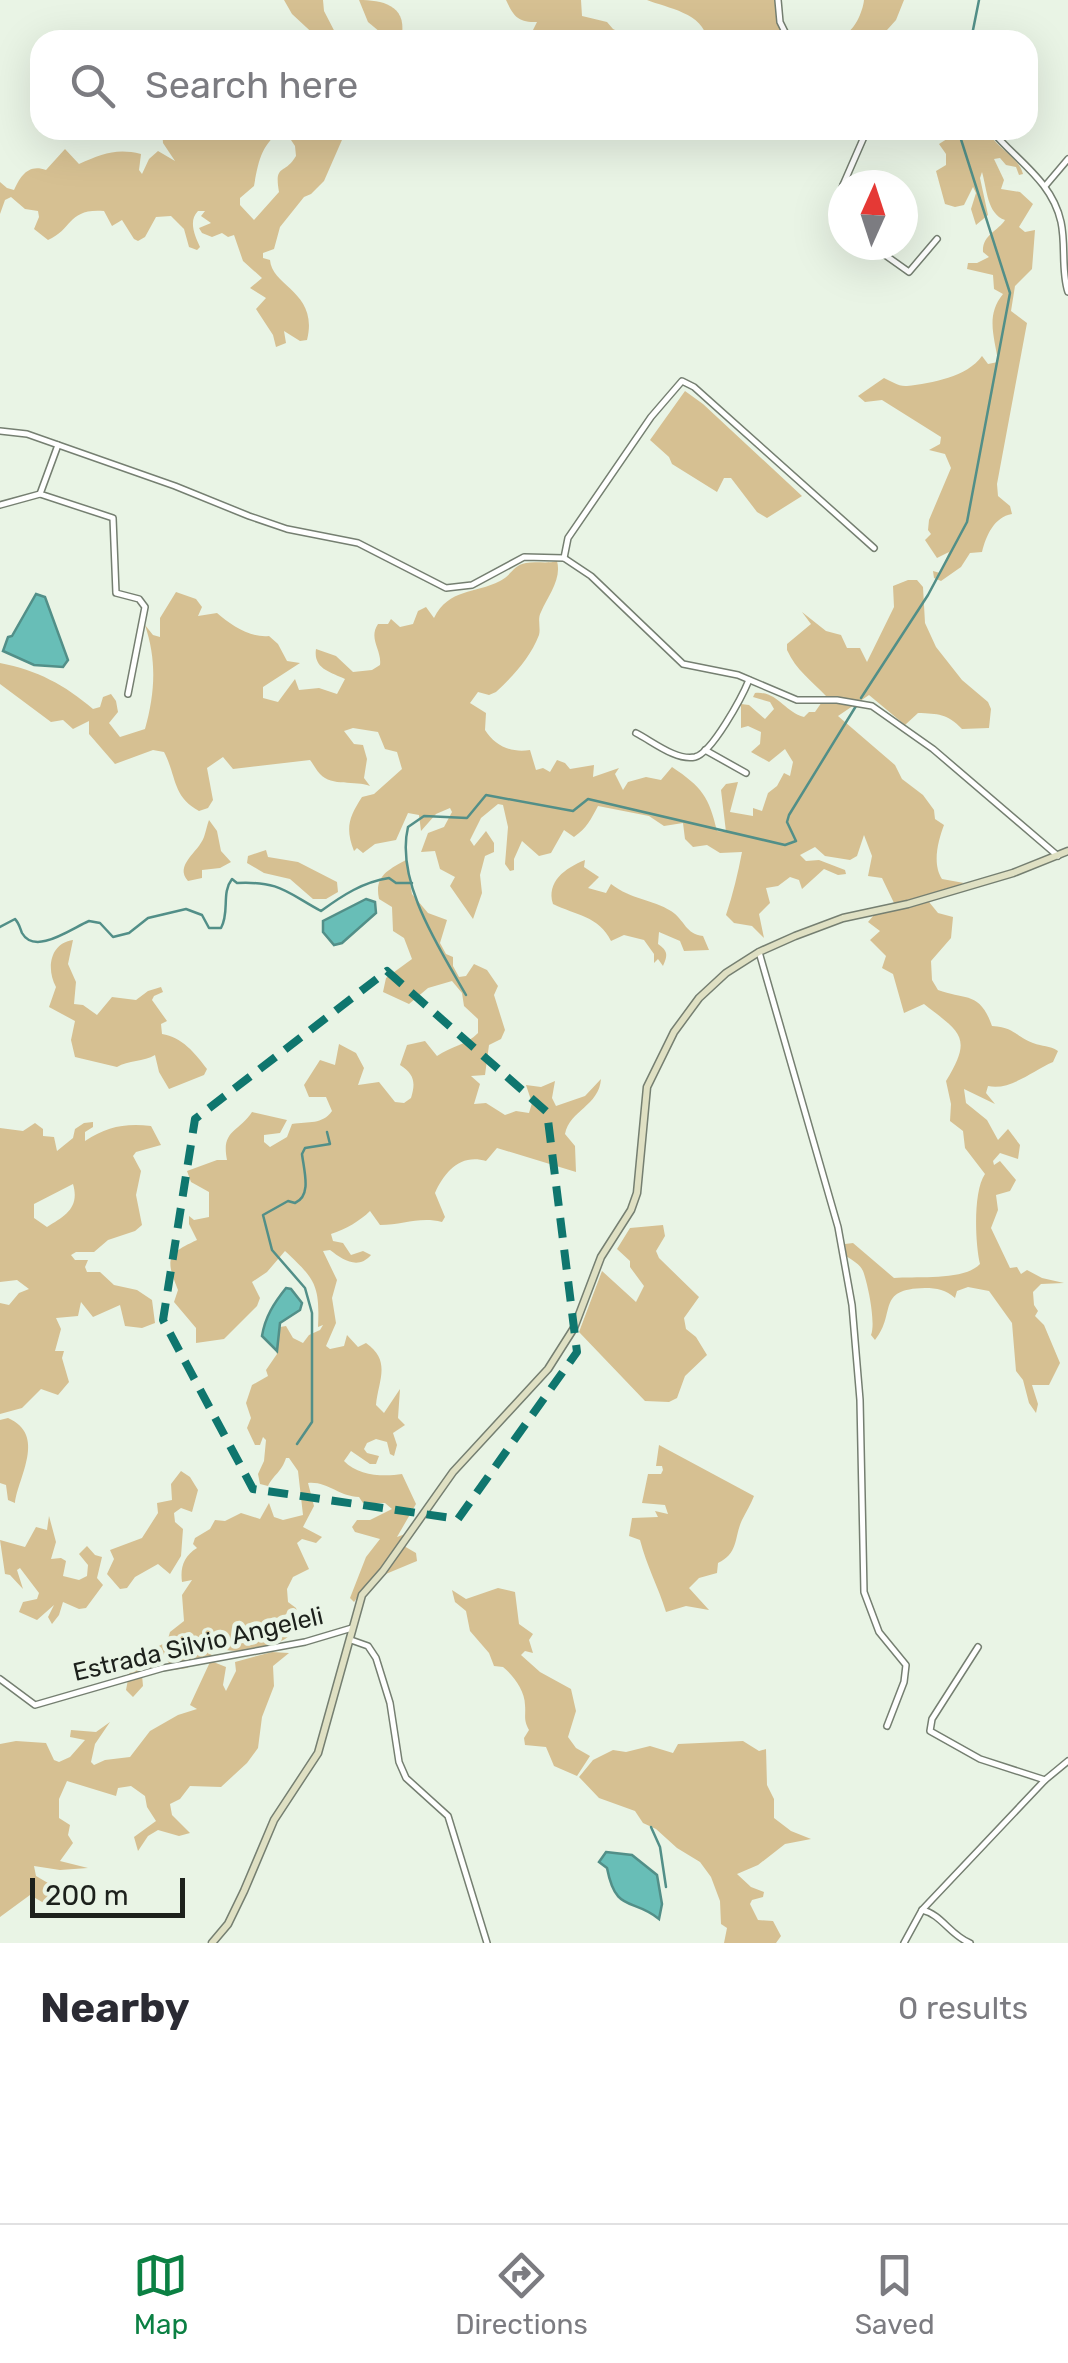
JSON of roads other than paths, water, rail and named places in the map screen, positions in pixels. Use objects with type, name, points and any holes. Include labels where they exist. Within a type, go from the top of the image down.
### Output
[{"type":"main road","points":[[212,1943],[236,1906],[274,1820],[318,1753],[362,1595],[453,1472],[562,1349],[574,1328],[601,1257],[637,1193],[646,1087],[674,1032],[708,988],[759,952],[843,918],[965,888],[1068,851]]},
{"type":"street","points":[[778,0],[784,30]]},
{"type":"street","points":[[850,170],[863,140]]},
{"type":"street","points":[[1002,140],[1046,184],[1055,201],[1062,225],[1068,292]]},
{"type":"street","points":[[1046,184],[1068,159]]},
{"type":"street","points":[[893,260],[909,272],[938,239]]},
{"type":"street","points":[[564,558],[568,538],[651,417],[682,381],[694,387],[874,548]]},
{"type":"street","points":[[0,431],[27,434],[287,528],[358,543],[446,588],[472,584],[524,557],[564,558],[591,576],[682,664],[748,680],[797,700],[837,700],[872,706],[933,749],[1058,856]]},
{"type":"street","points":[[40,494],[58,445]]},
{"type":"street","points":[[0,505],[40,494],[115,520],[116,593],[139,599],[145,607],[128,694]]},
{"type":"street","points":[[636,733],[693,758],[705,750],[730,716],[748,680]]},
{"type":"street","points":[[705,750],[746,774]]},
{"type":"street","points":[[759,952],[838,1226],[852,1305],[859,1370],[864,1592],[879,1632],[906,1665],[904,1682],[887,1726]]},
{"type":"street","name":"Estrada Silvio Angeleli","points":[[0,1679],[34,1705],[163,1668],[305,1642],[354,1627]]},
{"type":"street","points":[[351,1640],[368,1646],[376,1658],[406,1778],[448,1816],[487,1943]]},
{"type":"street","points":[[978,1647],[932,1719],[930,1730],[980,1760],[1045,1780]]},
{"type":"street","points":[[904,1943],[922,1910],[1045,1780],[1068,1762]]},
{"type":"street","points":[[922,1910],[933,1912],[949,1931],[970,1943]]},
{"type":"water","points":[[36,594],[45,597],[68,660],[63,667],[34,665],[3,651]]},
{"type":"water","points":[[366,899],[375,902],[376,913],[342,943],[334,945],[323,932],[323,921]]},
{"type":"water","points":[[286,1288],[302,1303],[300,1310],[280,1323],[277,1351],[262,1336],[271,1310]]},
{"type":"water","points":[[606,1852],[632,1855],[657,1875],[662,1904],[659,1919],[620,1899],[607,1868],[599,1862]]},
{"type":"waterway","points":[[973,30],[979,0]]},
{"type":"waterway","points":[[861,698],[928,595],[967,522],[1010,293],[961,140]]},
{"type":"waterway","points":[[466,995],[414,892],[408,870],[408,827],[424,816],[467,818],[486,795],[573,811],[588,799],[785,845],[796,841],[787,822],[789,815],[856,706]]},
{"type":"waterway","points":[[0,927],[15,919],[22,933],[36,942],[89,921],[100,923],[113,937],[129,933],[148,918],[186,909],[202,915],[209,928],[221,928],[232,879],[237,883],[273,886],[321,911],[370,883],[389,878],[396,883],[412,883]]},
{"type":"waterway","points":[[297,1444],[312,1422],[312,1313],[305,1288],[272,1250],[263,1215],[288,1201],[295,1203],[304,1195],[302,1154],[305,1148],[330,1144],[327,1132]]},
{"type":"waterway","points":[[651,1827],[660,1847],[666,1887]]}]
